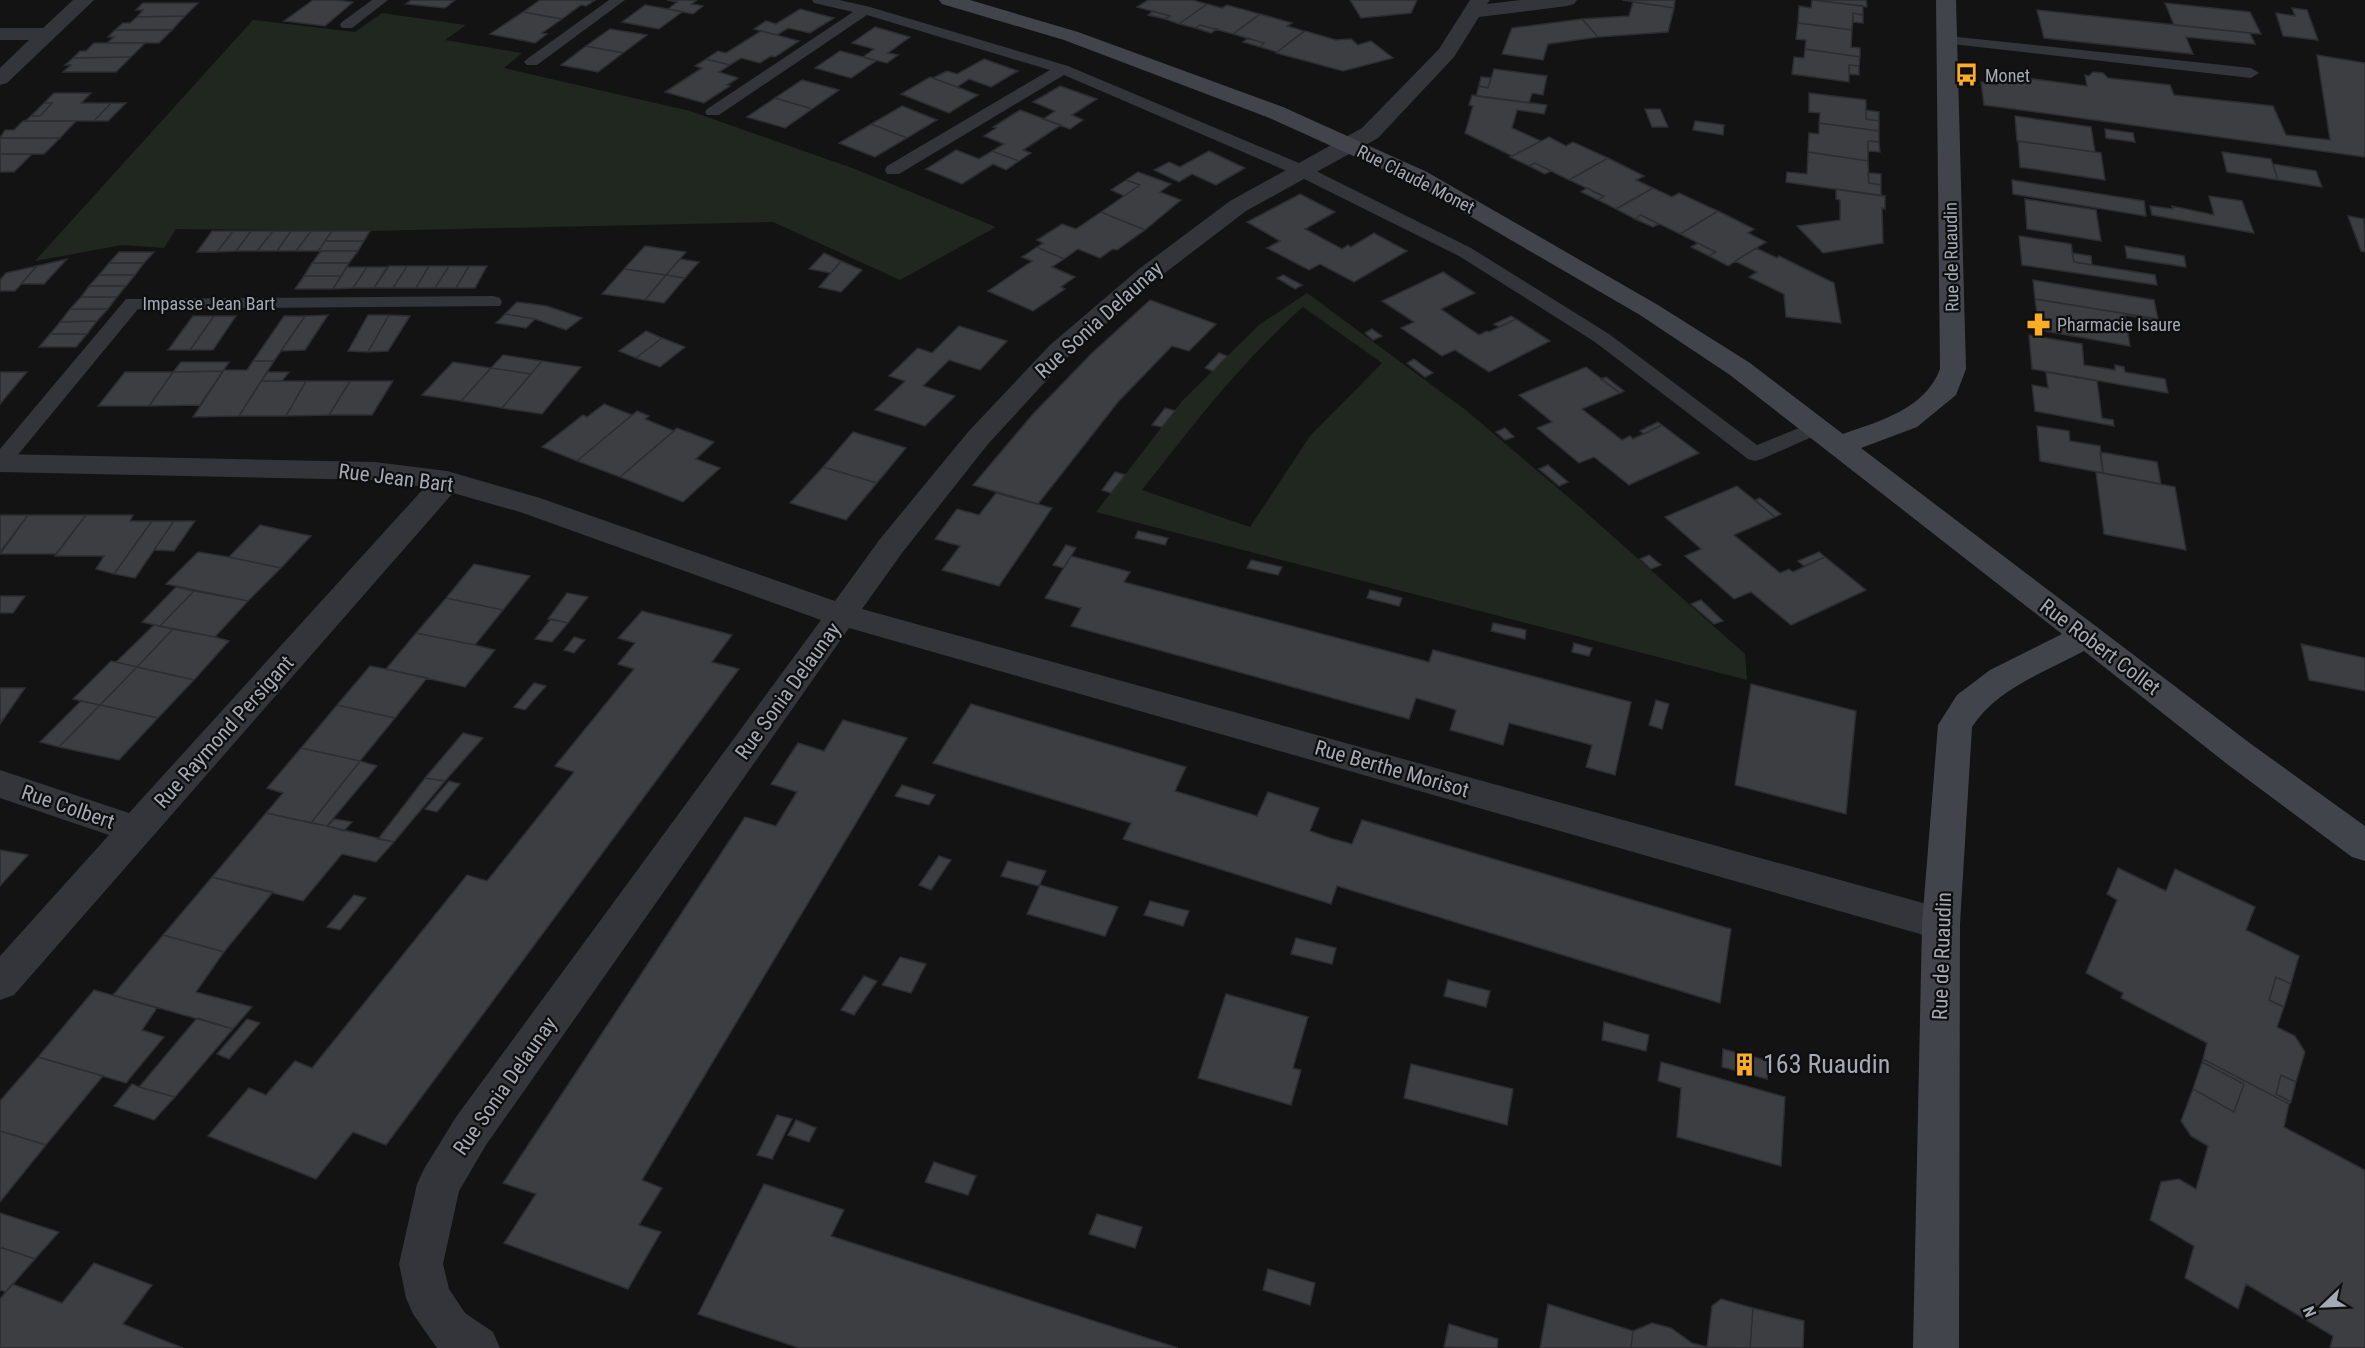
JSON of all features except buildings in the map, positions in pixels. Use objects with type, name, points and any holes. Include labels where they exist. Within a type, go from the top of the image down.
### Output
[{"type":"street","points":[[0,78],[84,0]]},
{"type":"street","name":"Rue Claude Monet","points":[[950,0],[1071,36],[1163,69],[1275,112],[1419,177],[1649,310],[1740,369],[1826,437]]},
{"type":"street","points":[[1476,6],[1567,0]]},
{"type":"street","name":"Rue de Ruaudin","points":[[1826,437],[1907,421],[1946,389],[1953,369],[1946,0]]},
{"type":"street","name":"Rue Sonia Delaunay","points":[[477,1348],[448,1329],[429,1298],[421,1264],[439,1184],[471,1131],[891,546],[978,438],[1059,351],[1148,274],[1230,212],[1300,170],[1370,133],[1447,53],[1476,6]]},
{"type":"street","points":[[0,34],[48,34]]},
{"type":"street","name":"Rue Robert Collet","points":[[1826,437],[2240,754],[2365,846]]},
{"type":"street","name":"Rue Jean Bart","points":[[0,463],[375,471],[447,481],[530,505],[843,615]]},
{"type":"street","name":"Rue Raymond Persigant","points":[[0,983],[447,481]]},
{"type":"street","name":"Rue Berthe Morisot","points":[[843,615],[1941,924]]},
{"type":"street","name":"Rue de Ruaudin","points":[[1936,1348],[1941,924],[1955,725],[1970,704],[2002,679],[2086,636]]},
{"type":"street","name":"Rue Colbert","points":[[0,783],[137,830]]},
{"type":"lane","points":[[347,25],[381,0]]},
{"type":"lane","points":[[532,62],[618,0]]},
{"type":"lane","points":[[819,0],[865,10],[1064,69],[1300,170],[1465,252],[1602,338],[1755,454],[1826,437]]},
{"type":"lane","points":[[714,112],[865,10]]},
{"type":"lane","points":[[1948,40],[2252,73]]},
{"type":"lane","points":[[893,171],[1064,69]]},
{"type":"lane","name":"Impasse Jean Bart","points":[[0,463],[133,303],[493,302]]},
{"type":"shaded area","points":[[382,13],[466,25],[445,40],[522,53],[504,68],[690,111],[855,169],[996,227],[900,280],[773,222],[370,231],[176,229],[164,248],[122,245],[35,261],[253,20],[355,32]]},
{"type":"shaded area","points":[[1307,293],[1467,411],[1581,508],[1745,654],[1747,680],[1096,512],[1182,401],[1259,325]],"holes":[[[1303,307],[1382,363],[1310,436],[1250,527],[1142,490],[1238,372]]]},
{"type":"place","name":"Monet","points":[[1967,75]]},
{"type":"place","name":"Pharmacie Isaure","points":[[2039,324]]},
{"type":"place","name":"163 Ruaudin","points":[[1745,1064]]}]
